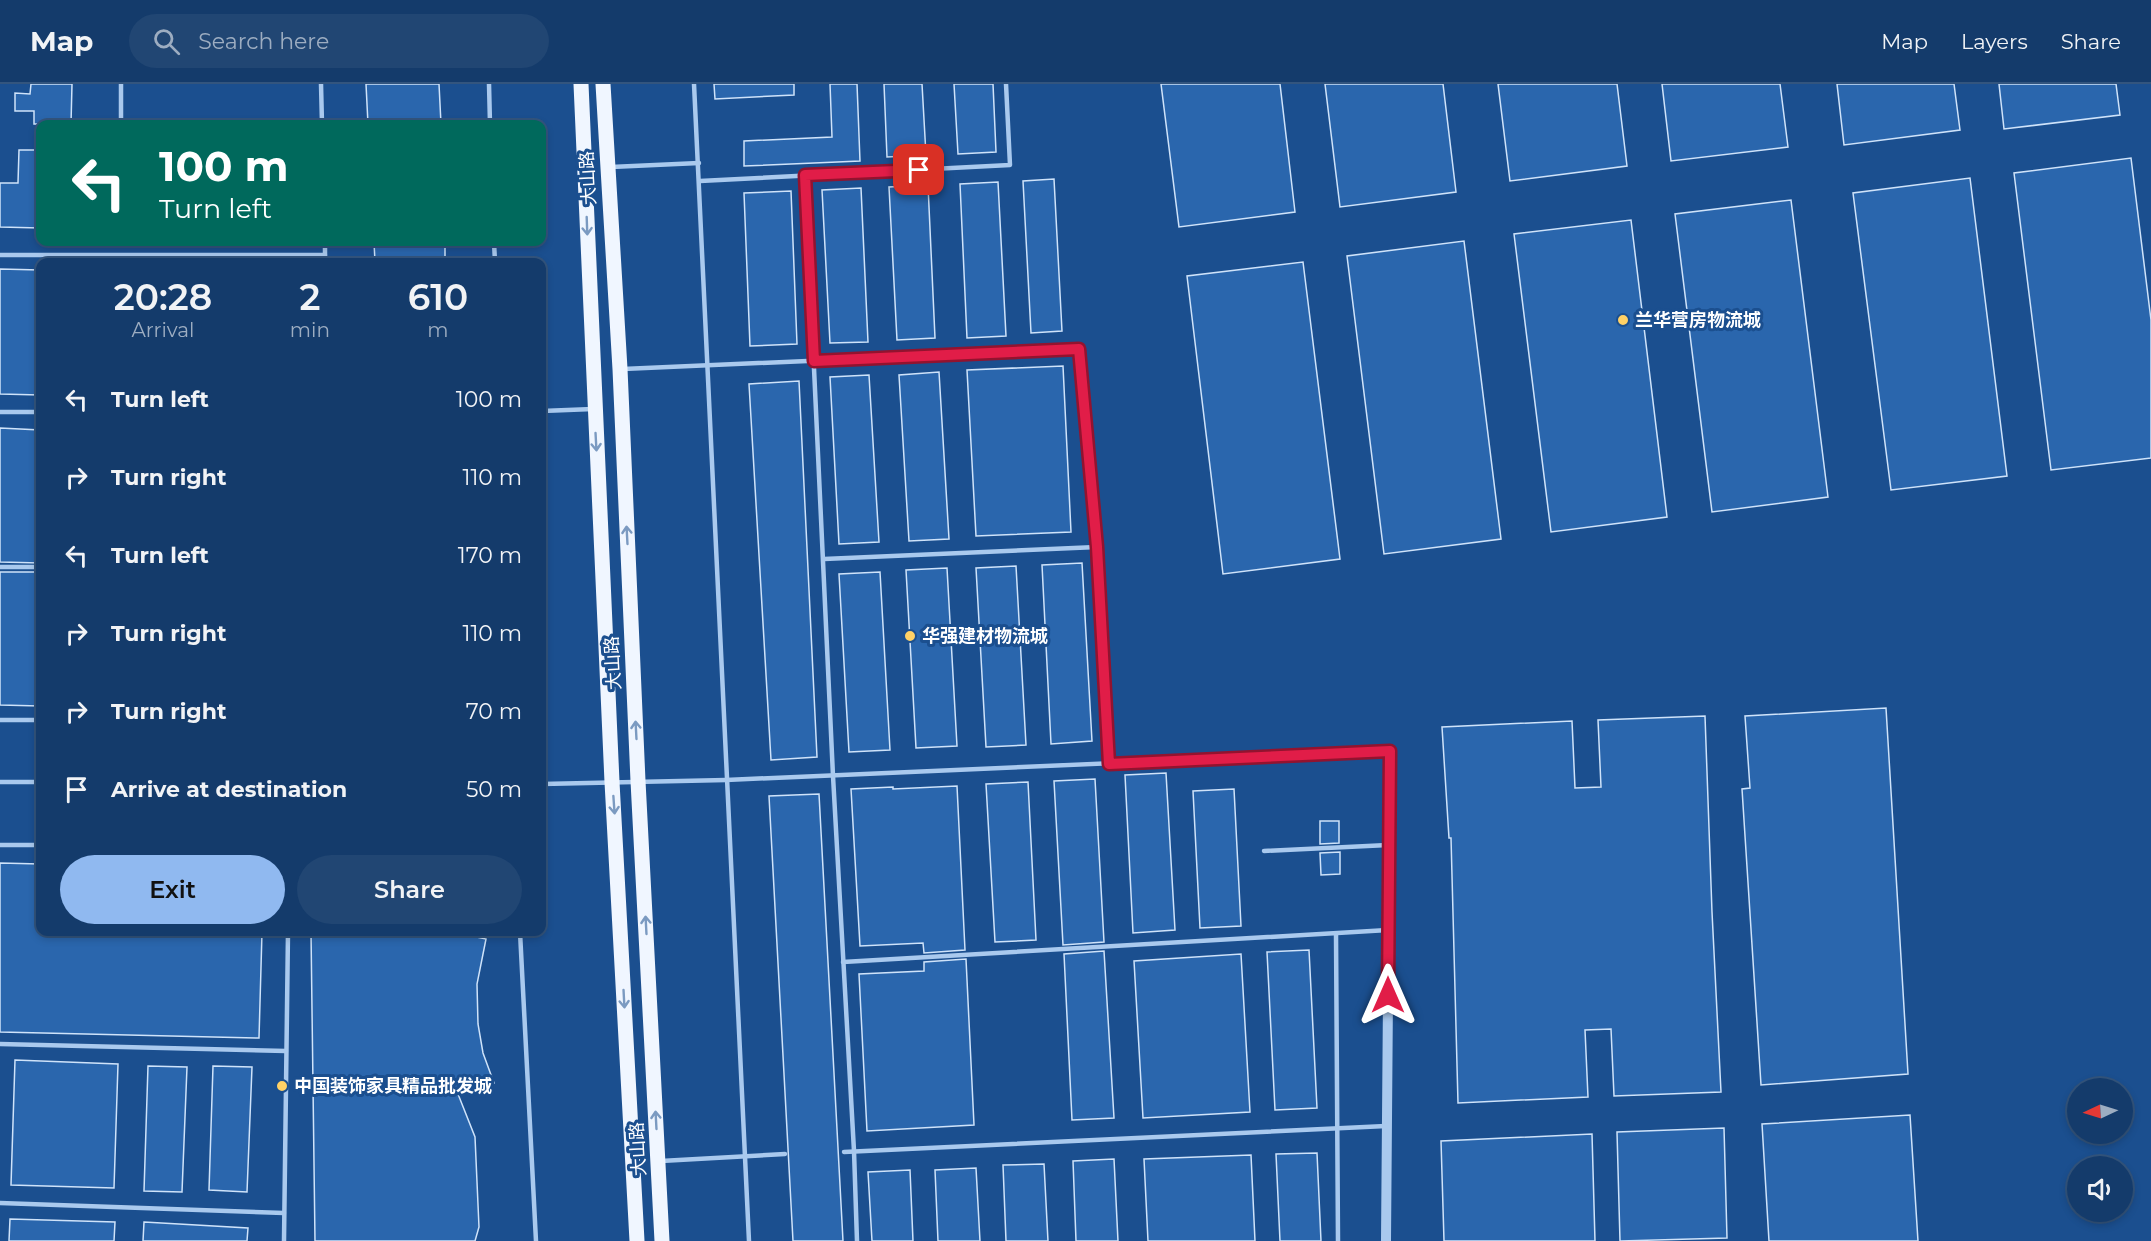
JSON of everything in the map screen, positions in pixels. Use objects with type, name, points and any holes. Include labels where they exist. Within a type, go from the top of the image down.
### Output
[{"type":"main road","name":"大山路","points":[[581,84],[612,782],[637,1241]]},
{"type":"main road","name":"大山路","points":[[603,84],[620,369],[638,781],[663,1241]]},
{"type":"street","points":[[1386,1241],[1390,751]]},
{"type":"lane","points":[[121,120],[122,84]]},
{"type":"lane","points":[[321,84],[322,120]]},
{"type":"lane","points":[[489,84],[490,120]]},
{"type":"lane","points":[[694,84],[748,1241]]},
{"type":"lane","points":[[700,181],[1010,165],[1006,84]]},
{"type":"lane","points":[[607,167],[699,163]]},
{"type":"lane","points":[[805,175],[857,1241]]},
{"type":"lane","points":[[325,246],[325,258]]},
{"type":"lane","points":[[0,255],[325,255]]},
{"type":"lane","points":[[620,369],[1079,349],[1097,547],[1109,764]]},
{"type":"lane","points":[[546,411],[595,409]]},
{"type":"lane","points":[[0,412],[36,412]]},
{"type":"lane","points":[[824,559],[1097,547]]},
{"type":"lane","points":[[0,567],[36,567]]},
{"type":"lane","points":[[0,720],[36,720]]},
{"type":"lane","points":[[546,784],[833,776],[1390,751]]},
{"type":"lane","points":[[0,782],[36,782]]},
{"type":"lane","points":[[0,845],[36,845]]},
{"type":"lane","points":[[1264,851],[1389,845]]},
{"type":"lane","points":[[843,963],[1388,930]]},
{"type":"lane","points":[[1336,934],[1338,1241]]},
{"type":"lane","points":[[284,1241],[288,936]]},
{"type":"lane","points":[[520,936],[536,1241]]},
{"type":"lane","points":[[0,1044],[286,1051]]},
{"type":"lane","points":[[844,1152],[1387,1126]]},
{"type":"lane","points":[[659,1161],[785,1154]]},
{"type":"lane","points":[[0,1203],[284,1213]]},
{"type":"building","points":[[31,84],[72,84],[71,120],[36,120],[34,124],[34,111],[15,111],[15,93],[30,94]]},
{"type":"building","points":[[366,84],[439,84],[441,120],[368,120]]},
{"type":"building","points":[[714,84],[794,84],[794,95],[715,99]]},
{"type":"building","points":[[830,84],[857,84],[860,161],[744,166],[744,141],[832,137]]},
{"type":"building","points":[[884,84],[922,84],[926,155],[887,157]]},
{"type":"building","points":[[954,84],[993,84],[996,152],[958,154]]},
{"type":"building","points":[[1161,84],[1280,84],[1295,212],[1179,227]]},
{"type":"building","points":[[1325,84],[1443,84],[1456,192],[1340,207]]},
{"type":"building","points":[[1498,84],[1617,84],[1627,166],[1510,181]]},
{"type":"building","points":[[1662,84],[1780,84],[1788,147],[1671,161]]},
{"type":"building","points":[[1837,84],[1954,84],[1960,130],[1844,145]]},
{"type":"building","points":[[1999,84],[2116,84],[2120,115],[2004,129]]},
{"type":"building","points":[[19,150],[36,150],[36,228],[0,227],[0,183],[18,183]]},
{"type":"building","points":[[2131,158],[2151,320],[2151,458],[2051,470],[2014,173]]},
{"type":"building","points":[[1970,178],[2007,476],[1891,490],[1853,193]]},
{"type":"building","points":[[1054,179],[1062,331],[1031,333],[1023,181]]},
{"type":"building","points":[[998,182],[1006,336],[967,338],[960,184]]},
{"type":"building","points":[[928,185],[935,338],[897,340],[889,187]]},
{"type":"building","points":[[861,188],[868,342],[830,343],[822,190]]},
{"type":"building","points":[[791,191],[797,344],[750,346],[744,193]]},
{"type":"building","points":[[1791,200],[1828,497],[1712,512],[1675,214]]},
{"type":"building","points":[[1631,220],[1667,517],[1551,532],[1514,234]]},
{"type":"building","points":[[1464,241],[1501,539],[1384,554],[1347,256]]},
{"type":"building","points":[[374,246],[445,246],[445,258],[375,258]]},
{"type":"building","points":[[1303,262],[1340,559],[1223,574],[1187,276]]},
{"type":"building","points":[[0,269],[36,270],[36,395],[0,394]]},
{"type":"building","points":[[1063,366],[1071,532],[976,536],[967,370]]},
{"type":"building","points":[[939,372],[949,539],[909,541],[899,375]]},
{"type":"building","points":[[869,375],[879,542],[839,544],[830,377]]},
{"type":"building","points":[[799,381],[817,757],[771,760],[749,384]]},
{"type":"building","points":[[0,428],[36,430],[36,563],[0,562]]},
{"type":"building","points":[[1082,563],[1092,741],[1051,744],[1042,565]]},
{"type":"building","points":[[1016,566],[1026,745],[986,747],[976,568]]},
{"type":"building","points":[[947,568],[957,746],[916,748],[906,570]]},
{"type":"building","points":[[0,572],[36,572],[36,706],[0,705]]},
{"type":"building","points":[[880,572],[890,750],[849,752],[839,574]]},
{"type":"building","points":[[1886,708],[1908,1074],[1761,1085],[1742,789],[1750,788],[1745,716]]},
{"type":"building","points":[[1705,716],[1721,1092],[1614,1096],[1611,1029],[1585,1030],[1588,1097],[1458,1103],[1451,838],[1449,838],[1442,727],[1572,721],[1575,788],[1601,787],[1598,720]]},
{"type":"building","points":[[1166,773],[1175,930],[1133,933],[1125,775]]},
{"type":"building","points":[[1095,779],[1104,942],[1063,945],[1054,781]]},
{"type":"building","points":[[1028,782],[1036,940],[995,942],[986,784]]},
{"type":"building","points":[[957,786],[965,950],[924,953],[923,943],[860,946],[851,789]]},
{"type":"building","points":[[1234,789],[1241,926],[1200,928],[1193,791]]},
{"type":"building","points":[[819,794],[843,1241],[793,1241],[769,796]]},
{"type":"building","points":[[1320,821],[1339,821],[1339,843],[1320,844]]},
{"type":"building","points":[[1340,852],[1340,874],[1321,875],[1320,853]]},
{"type":"building","points":[[0,863],[36,864],[36,936],[262,936],[259,1038],[0,1032]]},
{"type":"building","points":[[311,936],[472,936],[486,939],[477,984],[478,1024],[483,1053],[494,1083],[458,1094],[475,1137],[479,1227],[475,1241],[315,1241]]},
{"type":"building","points":[[1309,950],[1317,1108],[1275,1110],[1267,952]]},
{"type":"building","points":[[1104,951],[1114,1118],[1072,1120],[1064,954]]},
{"type":"building","points":[[1241,954],[1250,1112],[1143,1118],[1134,961]]},
{"type":"building","points":[[966,959],[974,1125],[867,1131],[859,974],[924,971],[924,962]]},
{"type":"building","points":[[15,1060],[118,1064],[114,1188],[11,1185]]},
{"type":"building","points":[[148,1066],[187,1067],[182,1192],[144,1191]]},
{"type":"building","points":[[213,1066],[252,1067],[247,1192],[209,1190]]},
{"type":"building","points":[[1910,1115],[1918,1241],[1769,1241],[1762,1124]]},
{"type":"building","points":[[1724,1128],[1727,1238],[1620,1241],[1617,1132]]},
{"type":"building","points":[[1592,1134],[1595,1241],[1444,1241],[1441,1141]]},
{"type":"building","points":[[1317,1153],[1321,1241],[1280,1241],[1276,1154]]},
{"type":"building","points":[[1251,1155],[1255,1241],[1148,1241],[1144,1159]]},
{"type":"building","points":[[1114,1159],[1118,1241],[1076,1241],[1073,1161]]},
{"type":"building","points":[[1044,1164],[1048,1241],[1006,1241],[1003,1165]]},
{"type":"building","points":[[976,1168],[980,1241],[938,1241],[935,1170]]},
{"type":"building","points":[[910,1170],[913,1241],[872,1241],[868,1172]]},
{"type":"building","points":[[10,1219],[115,1222],[114,1241],[9,1241]]},
{"type":"building","points":[[144,1222],[248,1228],[247,1241],[143,1241]]},
{"type":"place","name":"兰华营房物流城","points":[[1623,320]]},
{"type":"place","name":"华强建材物流城","points":[[910,636]]},
{"type":"place","name":"中国装饰家具精品批发城","points":[[282,1086]]},
{"type":"route","points":[[919,170],[805,175],[814,361],[1079,349],[1097,547],[1109,764],[1390,751],[1388,995]]}]
